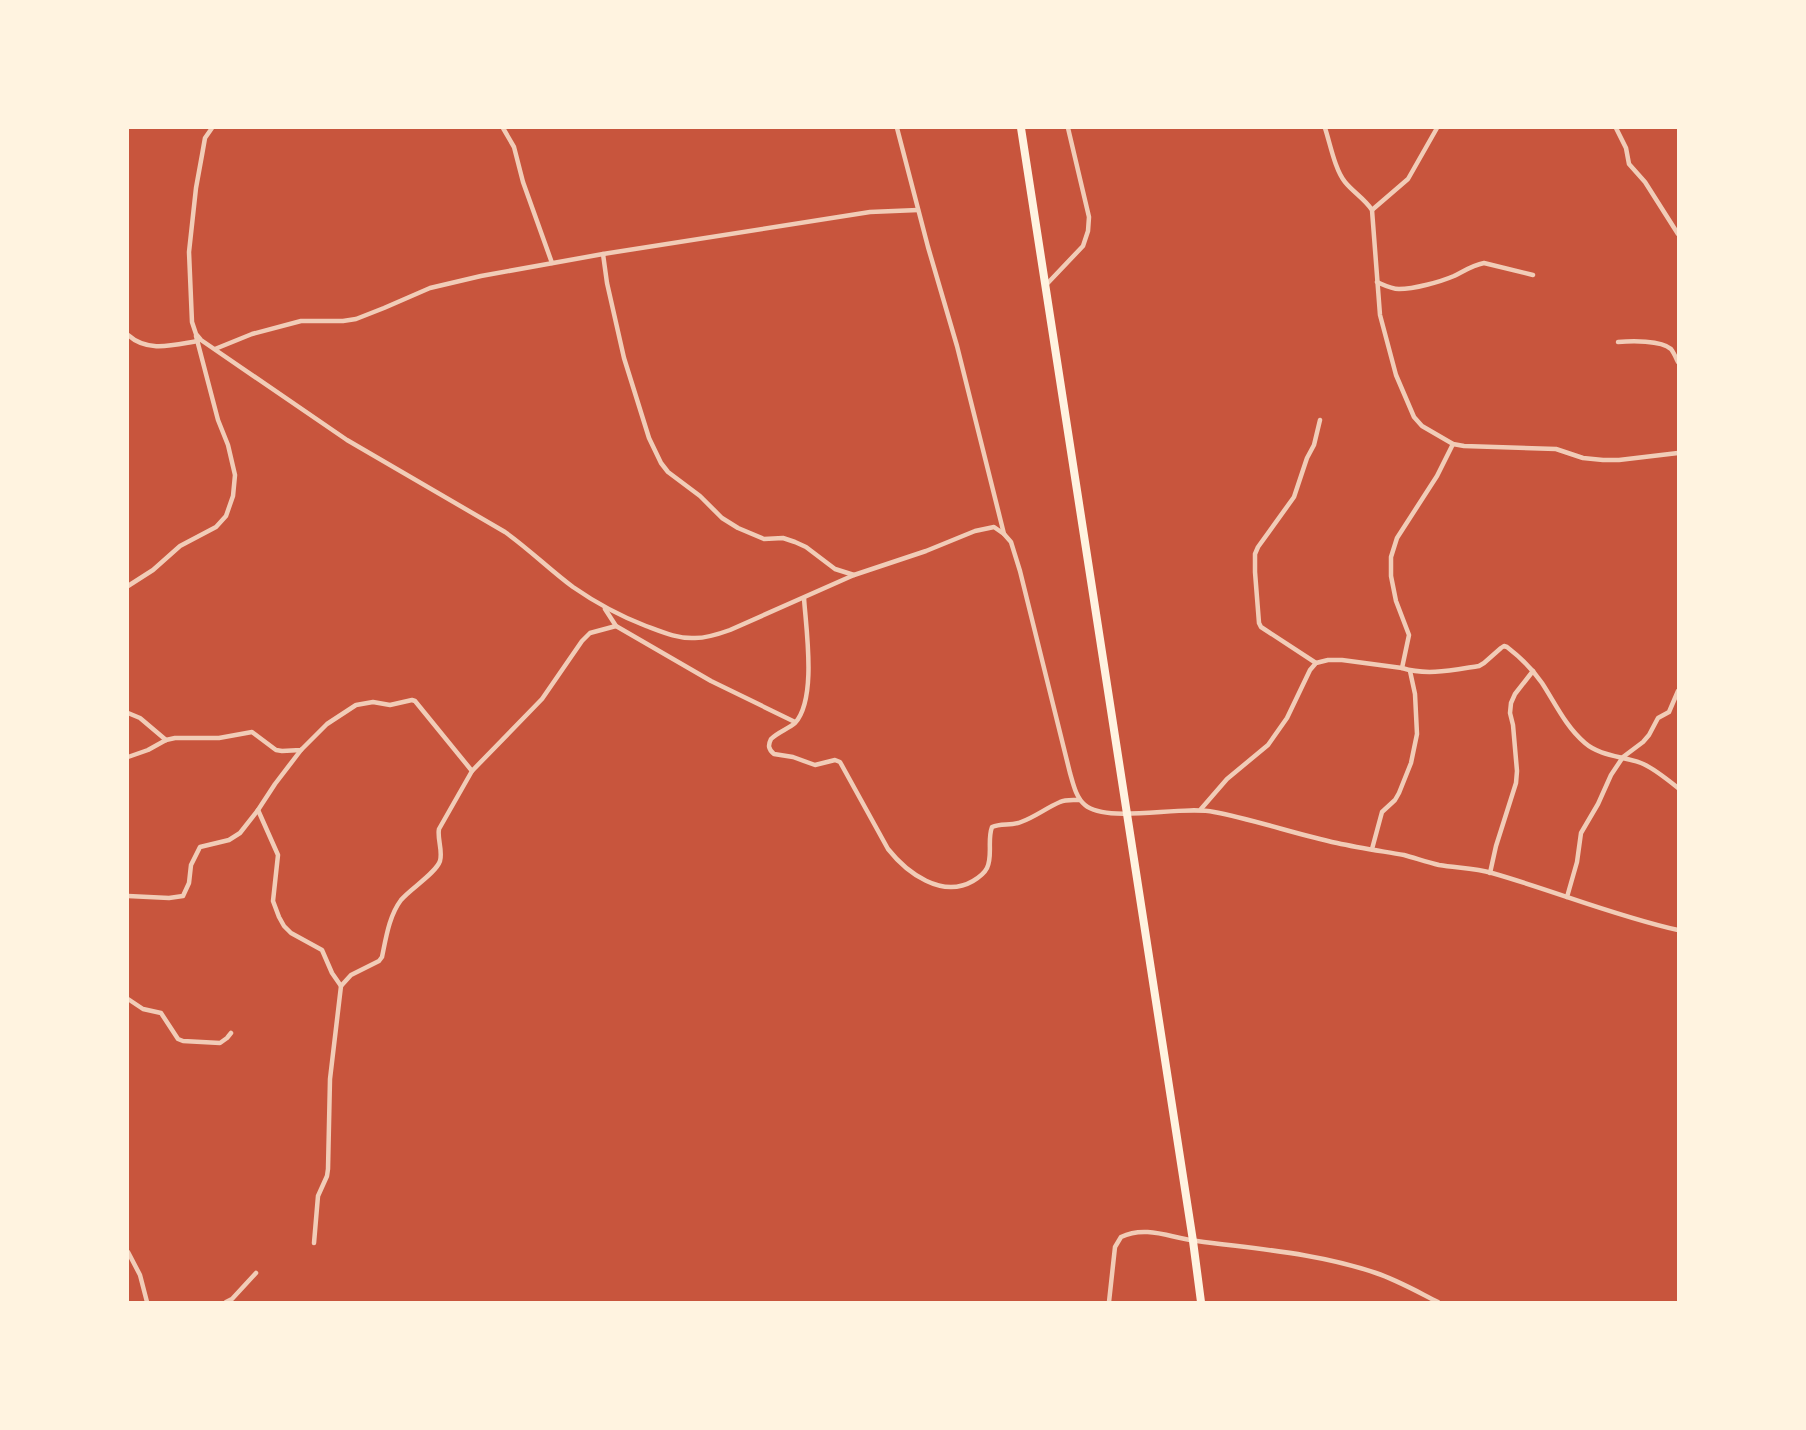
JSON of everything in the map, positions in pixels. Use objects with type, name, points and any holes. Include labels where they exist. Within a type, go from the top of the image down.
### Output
[{"type":"highway","points":[[1021,128],[1201,1302]]},
{"type":"street","points":[[128,586],[153,570],[180,546],[216,527],[226,516],[233,496],[236,475],[218,420],[192,322],[189,252],[196,188],[205,138],[212,128]]},
{"type":"street","points":[[502,128],[514,147],[523,182],[552,263]]},
{"type":"street","points":[[897,128],[957,346],[1004,534]]},
{"type":"street","points":[[1045,286],[1083,246],[1088,231],[1089,217],[1068,128]]},
{"type":"street","points":[[1325,128],[1341,176],[1372,210],[1380,315],[1396,375],[1414,417],[1422,426],[1453,444],[1556,449],[1583,458],[1603,460],[1678,453]]},
{"type":"street","points":[[1372,210],[1408,179],[1437,128]]},
{"type":"street","points":[[1616,128],[1626,148],[1629,164],[1645,182],[1678,234]]},
{"type":"street","points":[[215,349],[252,334],[301,321],[356,319],[430,288],[552,263],[870,212],[918,210]]},
{"type":"street","points":[[603,254],[607,283],[624,358],[649,438],[668,472],[700,496],[722,518],[738,528],[764,538],[783,538],[795,542],[806,547],[835,569],[854,575]]},
{"type":"street","points":[[1377,282],[1399,289],[1425,285],[1452,277],[1477,264],[1484,263],[1533,275]]},
{"type":"street","points":[[196,334],[201,340],[347,440],[505,532],[529,549],[572,586],[603,606],[681,638],[714,636],[854,575],[926,551],[975,531],[994,527],[1011,542],[1070,773],[1080,800],[1086,806],[1099,813],[1127,814],[1201,809],[1243,817],[1336,843],[1439,865],[1490,873],[1645,923],[1678,930]]},
{"type":"street","points":[[128,335],[140,344],[152,347],[198,341]]},
{"type":"street","points":[[1618,342],[1643,340],[1665,345],[1678,362]]},
{"type":"street","points":[[1316,663],[1261,627],[1255,564],[1258,547],[1294,497],[1307,458],[1314,445],[1320,420]]},
{"type":"street","points":[[1402,668],[1409,635],[1396,602],[1391,576],[1391,557],[1397,538],[1437,476],[1453,444]]},
{"type":"street","points":[[804,598],[808,684],[803,707],[795,722],[771,739],[768,745],[774,754],[793,757],[815,765],[835,760],[840,762],[888,849],[919,877],[945,887],[957,887],[970,883],[981,876],[987,868],[992,827],[1017,824],[1062,801],[1080,800]]},
{"type":"street","points":[[603,606],[616,626],[711,681],[795,722]]},
{"type":"street","points":[[314,1244],[318,1196],[328,1169],[330,1079],[341,986],[351,975],[379,961],[382,957],[388,927],[396,908],[402,899],[438,866],[441,855],[439,829],[472,771],[542,699],[582,641],[590,633],[616,626]]},
{"type":"street","points":[[1201,809],[1227,780],[1268,745],[1287,718],[1310,670],[1316,663],[1342,660],[1429,673],[1479,666],[1504,646],[1533,671],[1566,722],[1582,740],[1610,755],[1644,764],[1678,788]]},
{"type":"street","points":[[1372,849],[1382,812],[1395,800],[1411,763],[1417,734],[1415,694],[1410,671]]},
{"type":"street","points":[[1490,873],[1516,777],[1517,761],[1510,713],[1511,703],[1515,694],[1533,671]]},
{"type":"street","points":[[1567,897],[1577,862],[1581,832],[1611,776],[1623,757],[1649,735],[1658,718],[1669,712],[1678,691]]},
{"type":"street","points":[[128,896],[169,898],[183,896],[189,883],[191,865],[200,847],[235,837],[258,810],[275,783],[301,750],[327,724],[356,705],[373,702],[390,705],[416,701],[472,771]]},
{"type":"street","points":[[128,713],[140,718],[166,740]]},
{"type":"street","points":[[128,757],[166,740],[183,737],[219,738],[252,732],[276,750],[301,750]]},
{"type":"street","points":[[258,810],[278,855],[273,901],[279,917],[291,933],[322,950],[332,974],[341,986]]},
{"type":"street","points":[[128,999],[143,1009],[161,1013],[178,1039],[183,1041],[220,1043],[231,1033]]},
{"type":"street","points":[[1109,1302],[1115,1247],[1121,1237],[1135,1233],[1161,1233],[1193,1241],[1304,1255],[1379,1274],[1437,1302]]},
{"type":"street","points":[[128,1252],[140,1275],[148,1298],[147,1302]]},
{"type":"street","points":[[226,1302],[232,1299],[256,1273]]}]
